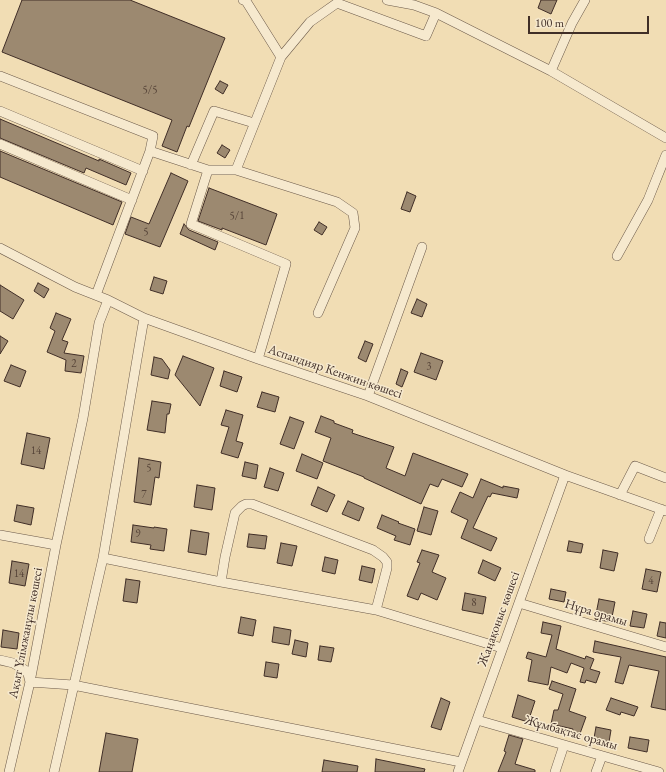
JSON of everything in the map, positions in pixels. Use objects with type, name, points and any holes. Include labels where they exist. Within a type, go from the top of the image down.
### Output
[{"type":"street","points":[[243,0],[246,1],[281,57]]},
{"type":"street","points":[[387,0],[414,4],[436,13],[551,71],[666,138]]},
{"type":"street","points":[[551,71],[572,23],[585,0]]},
{"type":"street","points":[[236,170],[281,57],[310,22],[337,3],[426,36],[436,13]]},
{"type":"street","points":[[0,76],[153,136],[150,152],[96,295]]},
{"type":"street","points":[[0,111],[143,171]]},
{"type":"street","points":[[191,165],[214,111],[254,123]]},
{"type":"street","points":[[0,144],[132,200]]},
{"type":"street","points":[[150,152],[208,170],[236,170],[337,202],[353,213],[355,228],[318,313]]},
{"type":"street","points":[[617,256],[648,200],[666,154]]},
{"type":"street","points":[[208,170],[191,224],[286,264],[258,359]]},
{"type":"street","points":[[368,396],[422,247]]},
{"type":"street","name":"Аспандияр Кенжин көшесі","points":[[0,248],[75,287],[108,300],[144,318],[258,359],[368,396],[565,475],[663,510]]},
{"type":"street","name":"Ақыт Үлімжанұлы көшесі","points":[[10,772],[30,682],[56,545],[83,418],[99,323],[108,300]]},
{"type":"street","points":[[54,772],[103,558],[144,318]]},
{"type":"street","points":[[620,494],[635,466],[666,478]]},
{"type":"street","name":"Жаңақоныс көшесі","points":[[458,772],[565,475]]},
{"type":"street","points":[[221,582],[235,512],[242,506],[252,504],[373,550],[383,557],[387,562],[388,568],[376,610]]},
{"type":"street","points":[[649,539],[663,510]]},
{"type":"street","points":[[0,534],[56,545]]},
{"type":"street","points":[[103,558],[221,582],[376,610],[502,648]]},
{"type":"street","name":"Нұра орамы","points":[[519,604],[666,647]]},
{"type":"street","points":[[0,660],[13,663],[25,670],[28,674],[30,682],[74,685],[461,762]]},
{"type":"street","name":"Жұмбақтас орамы","points":[[477,720],[655,771]]},
{"type":"street","points":[[555,772],[564,745]]},
{"type":"street","points":[[596,772],[602,756]]},
{"type":"building","points":[[22,0],[130,0],[225,38],[189,127],[187,126],[177,152],[162,146],[172,120],[2,52]]},
{"type":"building","points":[[541,0],[557,0],[551,14],[538,8]]},
{"type":"building","points":[[220,81],[228,85],[223,94],[215,89]]},
{"type":"building","points":[[0,119],[131,173],[126,185],[86,168],[84,173],[0,138]]},
{"type":"building","points":[[222,145],[230,150],[225,158],[217,153]]},
{"type":"building","points":[[0,151],[122,202],[113,225],[0,177]]},
{"type":"building","points":[[171,173],[188,181],[160,247],[125,234],[131,217],[149,224]]},
{"type":"building","points":[[209,188],[277,214],[266,245],[222,228],[222,230],[198,221]]},
{"type":"building","points":[[407,192],[416,196],[410,212],[401,209]]},
{"type":"building","points":[[319,222],[327,227],[322,235],[314,230]]},
{"type":"building","points":[[184,224],[189,230],[218,242],[215,250],[180,234]]},
{"type":"building","points":[[154,277],[167,281],[163,294],[150,290]]},
{"type":"building","points":[[38,283],[49,289],[44,298],[34,291]]},
{"type":"building","points":[[0,285],[24,300],[13,319],[0,311]]},
{"type":"building","points":[[417,299],[427,304],[422,317],[411,313]]},
{"type":"building","points":[[56,313],[71,319],[62,340],[68,342],[64,353],[84,356],[81,373],[65,371],[66,360],[47,352],[55,331],[50,328]]},
{"type":"building","points":[[0,336],[8,341],[0,354]]},
{"type":"building","points":[[365,341],[373,344],[366,362],[358,358]]},
{"type":"building","points":[[421,353],[443,361],[436,380],[414,372]]},
{"type":"building","points":[[183,356],[214,368],[200,406],[175,375]]},
{"type":"building","points":[[154,357],[162,359],[170,370],[168,379],[151,375]]},
{"type":"building","points":[[11,365],[26,371],[20,387],[4,381]]},
{"type":"building","points":[[401,369],[408,372],[402,387],[396,384]]},
{"type":"building","points":[[224,371],[242,377],[237,392],[220,386]]},
{"type":"building","points":[[262,392],[279,397],[275,412],[257,407]]},
{"type":"building","points":[[152,401],[171,404],[169,414],[167,414],[165,433],[147,430]]},
{"type":"building","points":[[226,410],[243,415],[236,441],[243,443],[238,458],[221,453],[229,427],[221,425]]},
{"type":"building","points":[[321,416],[334,421],[334,423],[353,430],[352,433],[394,447],[386,468],[405,476],[413,453],[468,474],[462,487],[442,479],[438,487],[430,484],[421,504],[364,477],[323,461],[331,438],[315,432]]},
{"type":"building","points":[[290,417],[304,422],[294,449],[280,444]]},
{"type":"building","points":[[27,433],[50,438],[44,469],[21,464]]},
{"type":"building","points":[[302,454],[323,463],[317,479],[296,471]]},
{"type":"building","points":[[139,458],[161,462],[159,478],[155,477],[151,505],[134,502]]},
{"type":"building","points":[[245,462],[258,465],[256,479],[242,476]]},
{"type":"building","points":[[270,468],[284,473],[278,491],[264,487]]},
{"type":"building","points":[[481,479],[503,488],[503,486],[519,489],[517,498],[492,493],[490,497],[488,496],[473,528],[497,538],[491,551],[461,538],[468,520],[451,512],[460,492],[473,498]]},
{"type":"building","points":[[197,485],[215,488],[212,510],[194,507]]},
{"type":"building","points":[[318,487],[335,495],[327,512],[311,505]]},
{"type":"building","points":[[348,501],[364,508],[359,521],[342,514]]},
{"type":"building","points":[[17,505],[34,508],[31,525],[14,521]]},
{"type":"building","points":[[424,507],[438,511],[431,535],[417,531]]},
{"type":"building","points":[[382,515],[415,529],[410,545],[394,540],[396,536],[377,528]]},
{"type":"building","points":[[133,525],[167,529],[164,551],[150,549],[151,545],[131,542]]},
{"type":"building","points":[[191,530],[209,533],[206,555],[188,552]]},
{"type":"building","points":[[249,534],[267,536],[265,549],[247,547]]},
{"type":"building","points":[[569,541],[583,544],[581,553],[567,551]]},
{"type":"building","points":[[281,543],[297,546],[292,566],[277,563]]},
{"type":"building","points":[[422,550],[439,555],[432,572],[446,578],[437,600],[421,593],[418,600],[407,596],[420,563],[417,562]]},
{"type":"building","points":[[603,550],[618,553],[614,571],[600,568]]},
{"type":"building","points":[[325,557],[338,560],[335,574],[322,571]]},
{"type":"building","points":[[483,560],[501,568],[495,581],[478,573]]},
{"type":"building","points":[[12,561],[29,564],[25,586],[9,583]]},
{"type":"building","points":[[362,566],[375,569],[372,583],[359,580]]},
{"type":"building","points":[[646,569],[661,572],[657,592],[642,589]]},
{"type":"building","points":[[126,579],[140,581],[137,603],[123,601]]},
{"type":"building","points":[[551,589],[566,592],[564,602],[549,599]]},
{"type":"building","points":[[465,593],[486,597],[483,614],[462,610]]},
{"type":"building","points":[[599,599],[615,602],[611,622],[595,619]]},
{"type":"building","points":[[633,611],[647,614],[644,628],[630,626]]},
{"type":"building","points":[[241,617],[256,620],[253,636],[238,633]]},
{"type":"building","points":[[543,622],[561,626],[556,649],[585,659],[586,656],[594,659],[590,669],[600,672],[596,683],[586,680],[585,683],[580,682],[584,668],[571,663],[567,673],[551,667],[548,685],[528,681],[532,660],[526,658],[528,652],[546,657],[552,635],[541,633]]},
{"type":"building","points":[[660,622],[666,623],[666,638],[657,636]]},
{"type":"building","points":[[274,627],[291,630],[289,645],[272,642]]},
{"type":"building","points":[[3,630],[19,633],[17,649],[1,647]]},
{"type":"building","points":[[295,640],[308,643],[306,657],[292,654]]},
{"type":"building","points":[[595,641],[666,657],[666,710],[651,707],[659,671],[629,665],[623,684],[615,682],[621,657],[593,652]]},
{"type":"building","points":[[320,646],[334,648],[331,662],[318,660]]},
{"type":"building","points":[[266,662],[279,664],[277,678],[264,676]]},
{"type":"building","points":[[552,681],[576,689],[569,711],[586,717],[578,739],[570,736],[573,729],[551,724],[554,710],[558,710],[563,694],[549,689]]},
{"type":"building","points":[[518,695],[535,701],[528,722],[512,717]]},
{"type":"building","points":[[441,698],[450,702],[441,730],[431,727]]},
{"type":"building","points":[[611,698],[638,707],[634,716],[621,712],[620,715],[606,710]]},
{"type":"building","points":[[596,727],[611,730],[609,742],[594,738]]},
{"type":"building","points":[[106,733],[138,739],[132,772],[99,772]]},
{"type":"building","points":[[509,735],[523,739],[515,764],[535,770],[535,772],[498,772],[506,752],[504,751]]},
{"type":"building","points":[[630,737],[649,740],[647,752],[628,748]]},
{"type":"building","points":[[376,759],[425,769],[424,772],[375,772]]},
{"type":"building","points":[[324,760],[358,766],[357,772],[322,772]]}]
